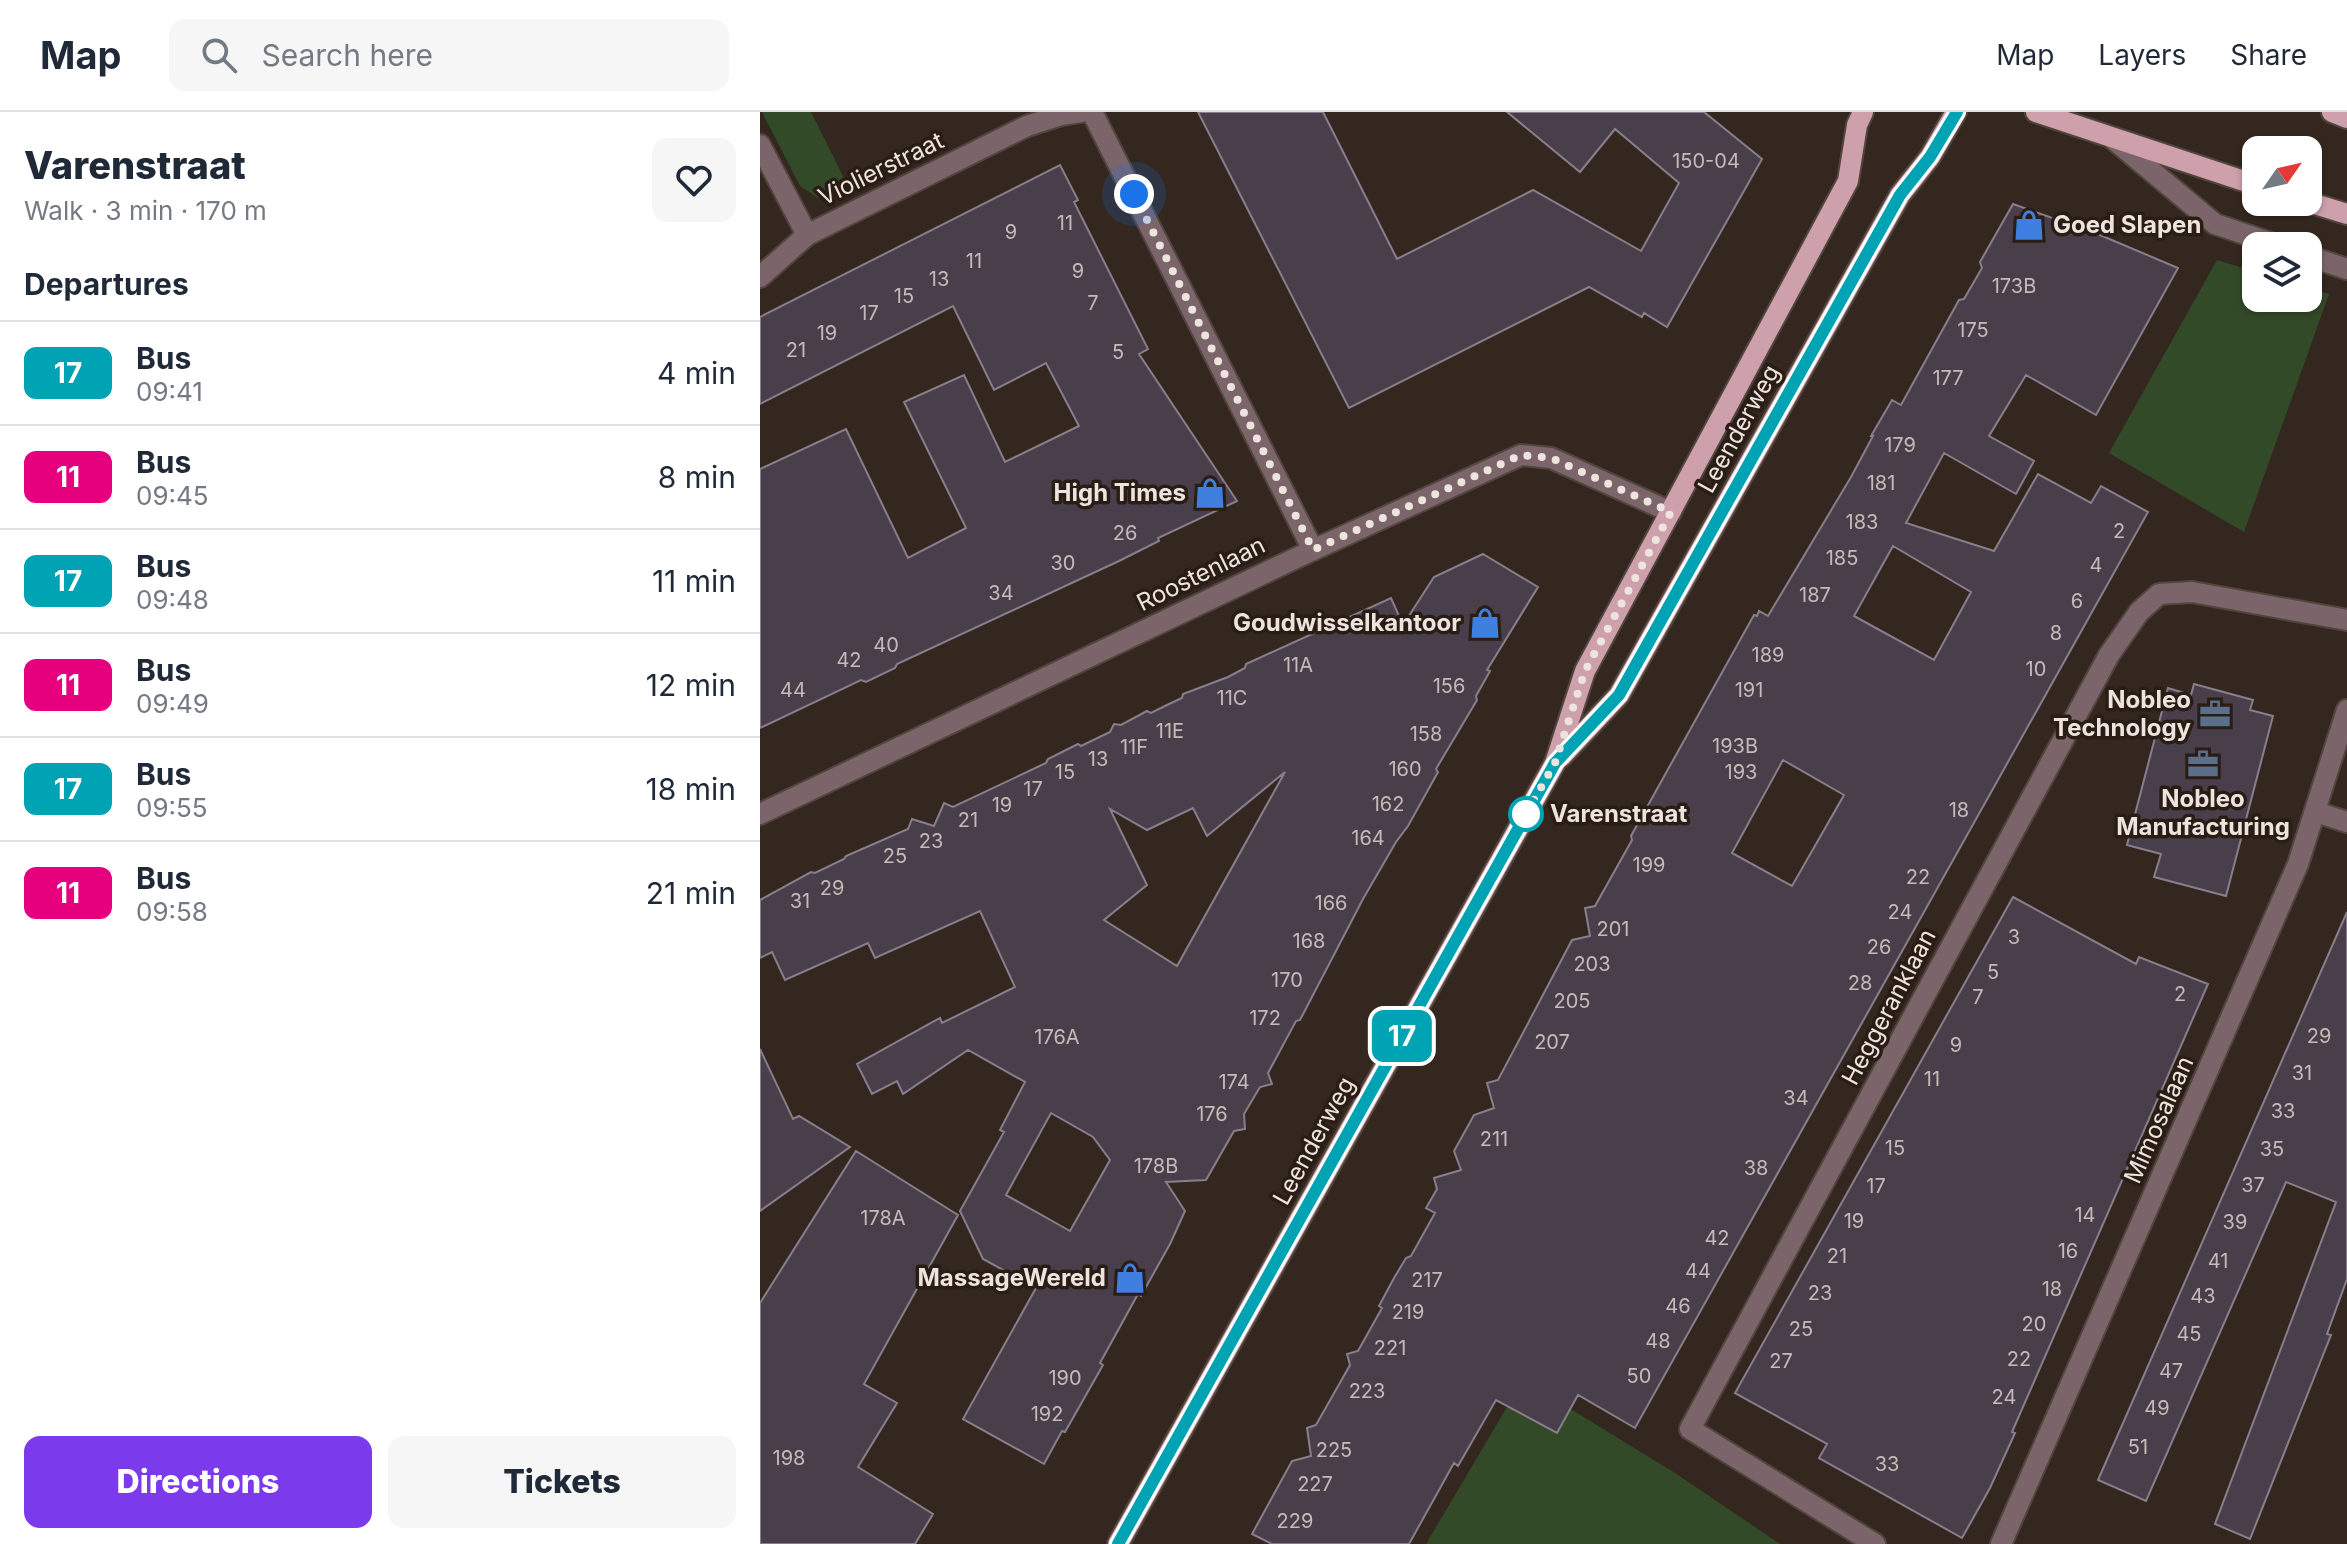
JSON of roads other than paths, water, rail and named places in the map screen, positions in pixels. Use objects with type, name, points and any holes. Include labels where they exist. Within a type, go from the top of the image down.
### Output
[{"type":"main road","name":"Leenderweg","points":[[1118,1544],[1555,763],[1585,671],[1848,181],[1857,125],[1863,112]]},
{"type":"main road","name":"Leenderweg","points":[[1555,763],[1619,695],[1900,195],[1930,157],[1956,112]]},
{"type":"main road","points":[[2036,112],[2242,180]]},
{"type":"main road","points":[[2332,112],[2347,118]]},
{"type":"main road","points":[[2322,206],[2347,214]]},
{"type":"street","name":"Violierstraat","points":[[760,277],[807,235],[1027,126],[1081,112]]},
{"type":"street","points":[[1092,112],[1313,550]]},
{"type":"street","points":[[2112,138],[2215,224],[2242,233]]},
{"type":"street","points":[[760,145],[807,235]]},
{"type":"street","points":[[2322,261],[2347,269]]},
{"type":"street","name":"Roostenlaan","points":[[760,814],[1313,550],[1521,455],[1551,458],[1671,512]]},
{"type":"street","name":"Heggeranklaan","points":[[1875,1544],[1690,1429],[2109,655],[2139,612],[2159,594],[2192,592],[2347,620]]},
{"type":"street","name":"Mimosalaan","points":[[2001,1544],[2298,864],[2347,710]]},
{"type":"street","points":[[2316,812],[2347,822]]},
{"type":"place","name":"Goed Slapen","points":[[2029,225]]},
{"type":"place","name":"High Times","points":[[1210,493]]},
{"type":"place","name":"Goudwisselkantoor","points":[[1485,623]]},
{"type":"place","name":"Nobleo Technology","points":[[2215,714]]},
{"type":"place","name":"Nobleo Manufacturing","points":[[2203,764]]},
{"type":"place","name":"Varenstraat","points":[[1526,814]]},
{"type":"place","name":"MassageWereld","points":[[1130,1278]]}]
